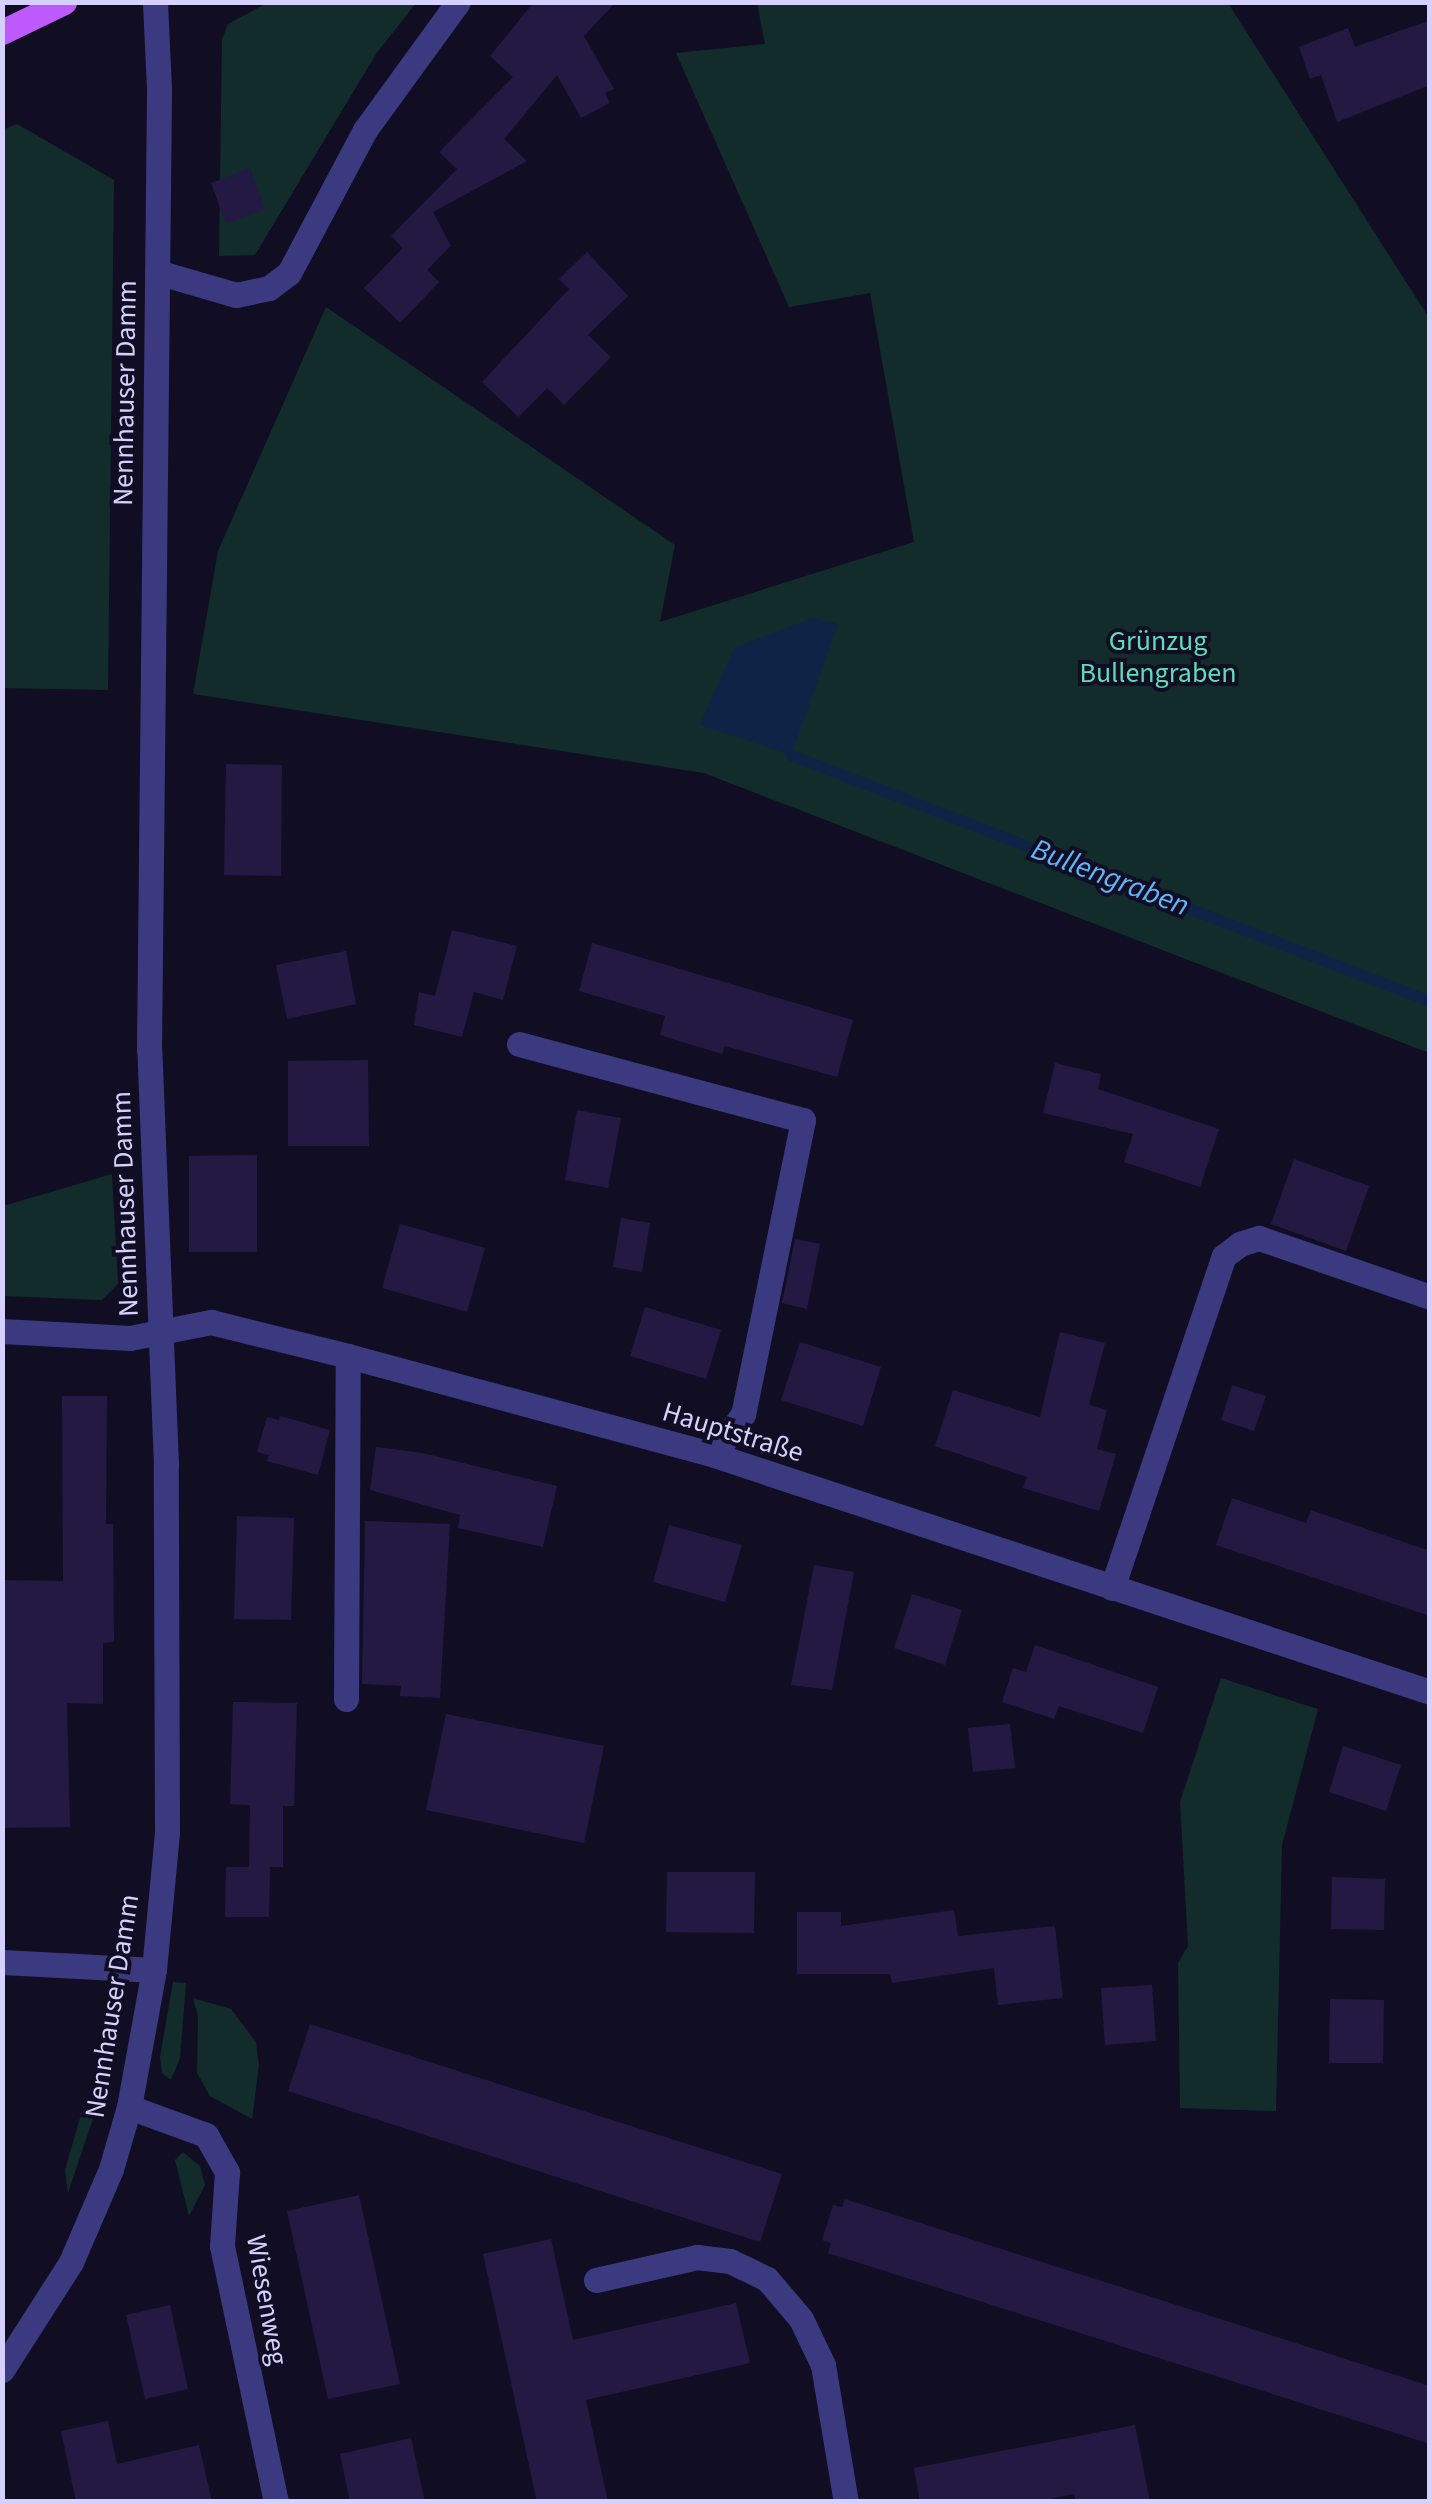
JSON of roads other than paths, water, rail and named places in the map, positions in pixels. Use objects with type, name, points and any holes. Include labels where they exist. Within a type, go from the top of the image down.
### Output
[{"type":"main road","points":[[2,32],[64,2]]},
{"type":"street","name":"Nennhauser Damm","points":[[2,2370],[52,2296],[87,2229],[129,2107],[154,1970],[167,1832],[169,1626],[149,1048],[155,2]]},
{"type":"street","points":[[156,272],[236,295],[269,288],[288,273],[366,130],[458,2]]},
{"type":"street","points":[[518,1044],[804,1120],[743,1414],[714,1455]]},
{"type":"street","points":[[1112,1588],[1224,1256],[1240,1244],[1259,1238],[1430,1297]]},
{"type":"street","name":"Hauptstraße","points":[[2,1331],[130,1338],[210,1322],[348,1356],[714,1455],[1430,1692]]},
{"type":"street","points":[[346,1700],[348,1356]]},
{"type":"street","points":[[2,1962],[154,1970]]},
{"type":"street","name":"Wiesenweg","points":[[129,2107],[206,2135],[227,2172],[222,2246],[276,2502]]},
{"type":"street","points":[[596,2280],[696,2257],[730,2260],[767,2279],[801,2319],[824,2365],[833,2401],[829,2420],[846,2502]]},
{"type":"water","points":[[813,618],[838,624],[791,755],[700,725],[734,648]]},
{"type":"waterway","name":"Bullengraben","points":[[791,755],[1430,1001]]},
{"type":"park label","name":"Grünzug Bullengraben","points":[[1158,657]]}]
